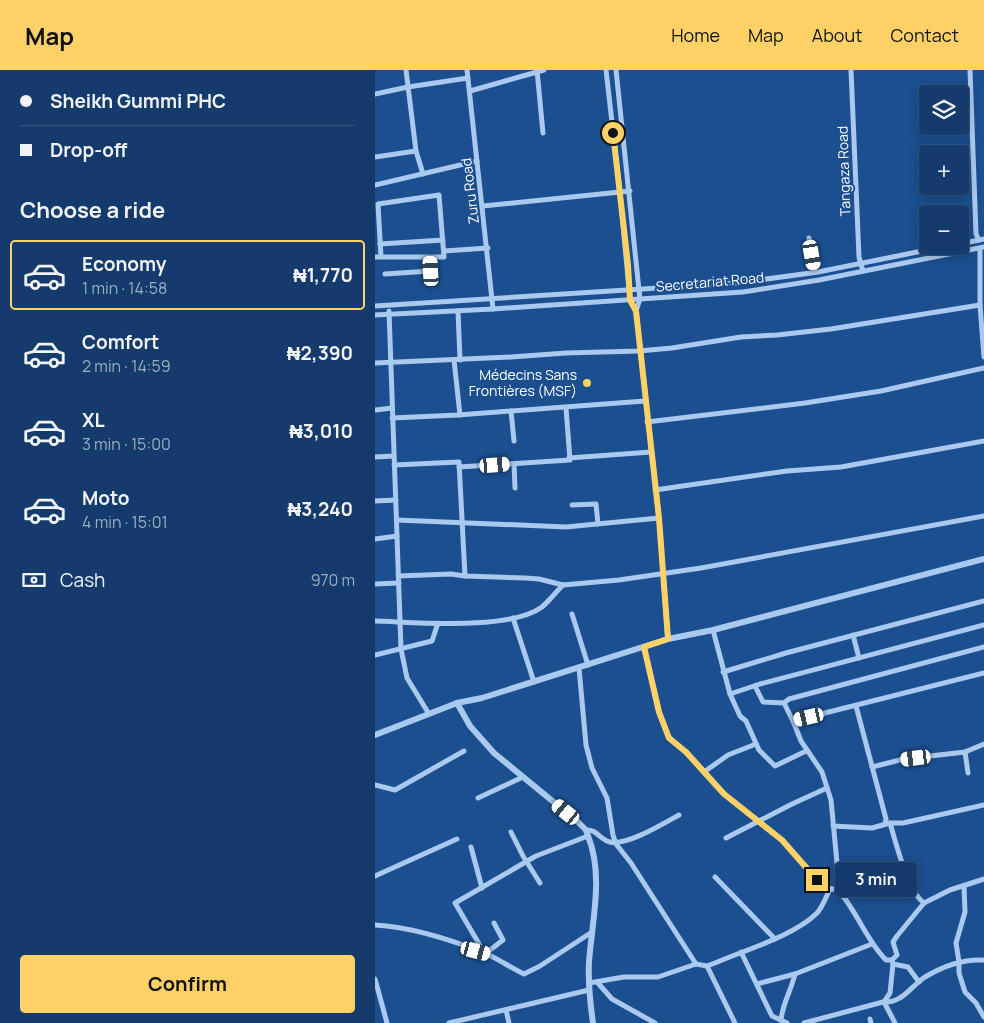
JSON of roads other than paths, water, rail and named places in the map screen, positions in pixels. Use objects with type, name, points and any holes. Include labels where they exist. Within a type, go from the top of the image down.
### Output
[{"type":"street","points":[[406,70],[416,151],[423,174]]},
{"type":"street","name":"Zuru Road","points":[[467,70],[488,248],[493,309]]},
{"type":"street","points":[[470,91],[544,70]]},
{"type":"street","points":[[606,70],[630,300],[636,311]]},
{"type":"street","points":[[616,70],[640,299],[636,311],[639,351],[659,518],[668,639]]},
{"type":"street","name":"Tangaza Road","points":[[851,70],[856,198],[863,272]]},
{"type":"street","points":[[970,70],[976,234],[981,239]]},
{"type":"street","points":[[537,71],[543,133]]},
{"type":"street","points":[[375,94],[468,78]]},
{"type":"street","points":[[375,157],[416,151]]},
{"type":"street","points":[[375,185],[477,161]]},
{"type":"street","points":[[483,206],[630,191]]},
{"type":"street","points":[[439,195],[444,257],[378,257],[380,244],[377,215],[378,204],[439,195]]},
{"type":"street","points":[[809,238],[815,272]]},
{"type":"street","points":[[380,244],[443,240]]},
{"type":"street","points":[[444,251],[488,248]]},
{"type":"street","points":[[982,248],[980,305],[984,357]]},
{"type":"street","name":"Secretariat Road","points":[[375,315],[743,292],[863,272],[982,248]]},
{"type":"street","name":"Secretariat Road","points":[[375,306],[737,283],[815,272],[919,252]]},
{"type":"street","points":[[385,274],[431,271],[430,257]]},
{"type":"street","points":[[375,364],[672,348],[741,337],[831,329],[980,305]]},
{"type":"street","points":[[389,306],[401,650],[407,678],[429,714]]},
{"type":"street","points":[[457,311],[460,415]]},
{"type":"street","points":[[647,422],[805,403],[881,391],[984,368]]},
{"type":"street","points":[[392,418],[566,408],[645,401]]},
{"type":"street","points":[[375,410],[392,408]]},
{"type":"street","points":[[566,408],[569,458]]},
{"type":"street","points":[[511,411],[514,441]]},
{"type":"street","points":[[655,490],[787,471],[841,467],[984,441]]},
{"type":"street","points":[[459,468],[651,452]]},
{"type":"street","points":[[375,457],[394,456]]},
{"type":"street","points":[[394,466],[459,462],[465,576]]},
{"type":"street","points":[[514,464],[515,488]]},
{"type":"street","points":[[375,501],[396,500]]},
{"type":"street","points":[[572,505],[596,504],[598,524]]},
{"type":"street","points":[[399,576],[451,574],[539,579],[563,585],[664,574],[984,516]]},
{"type":"street","points":[[397,520],[566,527],[659,518]]},
{"type":"street","points":[[375,539],[397,536]]},
{"type":"street","points":[[375,736],[457,702],[482,698],[668,639],[713,630],[983,560]]},
{"type":"street","points":[[375,584],[399,583]]},
{"type":"street","points":[[375,622],[483,622],[513,618],[541,607],[563,585]]},
{"type":"street","points":[[723,672],[853,635],[984,601]]},
{"type":"street","points":[[572,614],[588,665]]},
{"type":"street","points":[[513,618],[534,682]]},
{"type":"street","points":[[375,655],[432,641],[438,623]]},
{"type":"street","points":[[730,694],[984,625]]},
{"type":"street","points":[[713,630],[730,694],[740,716],[746,721],[761,753],[775,766],[807,751]]},
{"type":"street","points":[[853,635],[859,658]]},
{"type":"street","points":[[644,647],[663,724],[669,738],[686,752],[724,794],[782,840],[817,880],[829,889],[836,888]]},
{"type":"street","points":[[755,686],[763,702],[784,703],[789,699],[984,647]]},
{"type":"street","points":[[579,668],[585,745],[607,798],[611,827],[616,842],[696,964]]},
{"type":"street","points":[[793,721],[984,673]]},
{"type":"street","points":[[457,702],[470,726],[494,753],[566,812],[587,833],[596,873],[589,983],[593,1023]]},
{"type":"street","points":[[784,703],[801,741],[822,772],[831,800],[839,884],[836,888]]},
{"type":"street","points":[[856,706],[886,819],[906,872],[919,900],[924,904]]},
{"type":"street","points":[[705,772],[728,754],[756,744]]},
{"type":"street","points":[[872,767],[904,759],[965,752],[984,744]]},
{"type":"street","points":[[375,785],[395,790],[464,751]]},
{"type":"street","points":[[965,752],[968,773]]},
{"type":"street","points":[[478,798],[523,776]]},
{"type":"street","points":[[726,838],[758,820],[827,788]]},
{"type":"street","points":[[833,826],[872,828],[888,823],[903,823],[984,805]]},
{"type":"street","points":[[485,954],[455,903],[527,861],[587,833],[593,831],[607,842],[616,842],[645,834],[679,815]]},
{"type":"street","points":[[511,832],[540,883]]},
{"type":"street","points":[[375,876],[457,839]]},
{"type":"street","points":[[471,846],[483,888]]},
{"type":"street","points":[[715,877],[775,939]]},
{"type":"street","points":[[884,1002],[890,993],[893,962],[897,955],[893,942],[897,936],[924,904],[950,890],[984,879]]},
{"type":"street","points":[[964,886],[965,912],[956,943],[959,973],[962,987],[981,1009],[984,1016]]},
{"type":"street","points":[[836,888],[855,912],[872,944],[886,960],[908,966],[919,982]]},
{"type":"street","points":[[589,983],[624,977],[658,977],[696,964],[707,966],[785,935],[817,913],[829,889]]},
{"type":"street","points":[[485,954],[503,940],[494,923]]},
{"type":"street","points":[[375,925],[413,930],[459,943],[524,974],[540,966],[592,932]]},
{"type":"street","points":[[757,984],[795,974],[872,944]]},
{"type":"street","points":[[741,952],[772,1016],[773,1023]]},
{"type":"street","points":[[804,1023],[884,1002],[891,1002],[902,997],[919,982],[935,972],[959,962],[984,960]]},
{"type":"street","points":[[707,966],[735,1023]]},
{"type":"street","points":[[781,1020],[783,1005],[793,985],[795,974]]},
{"type":"street","points":[[375,979],[387,1023]]},
{"type":"street","points":[[597,982],[612,999],[655,1023]]},
{"type":"street","points":[[449,1023],[589,990]]},
{"type":"street","points":[[884,1002],[895,1023]]},
{"type":"street","points":[[506,1010],[509,1023]]},
{"type":"street","points":[[772,1016],[787,1023]]},
{"type":"place","name":"Médecins Sans Frontières (MSF)","points":[[587,383]]}]
